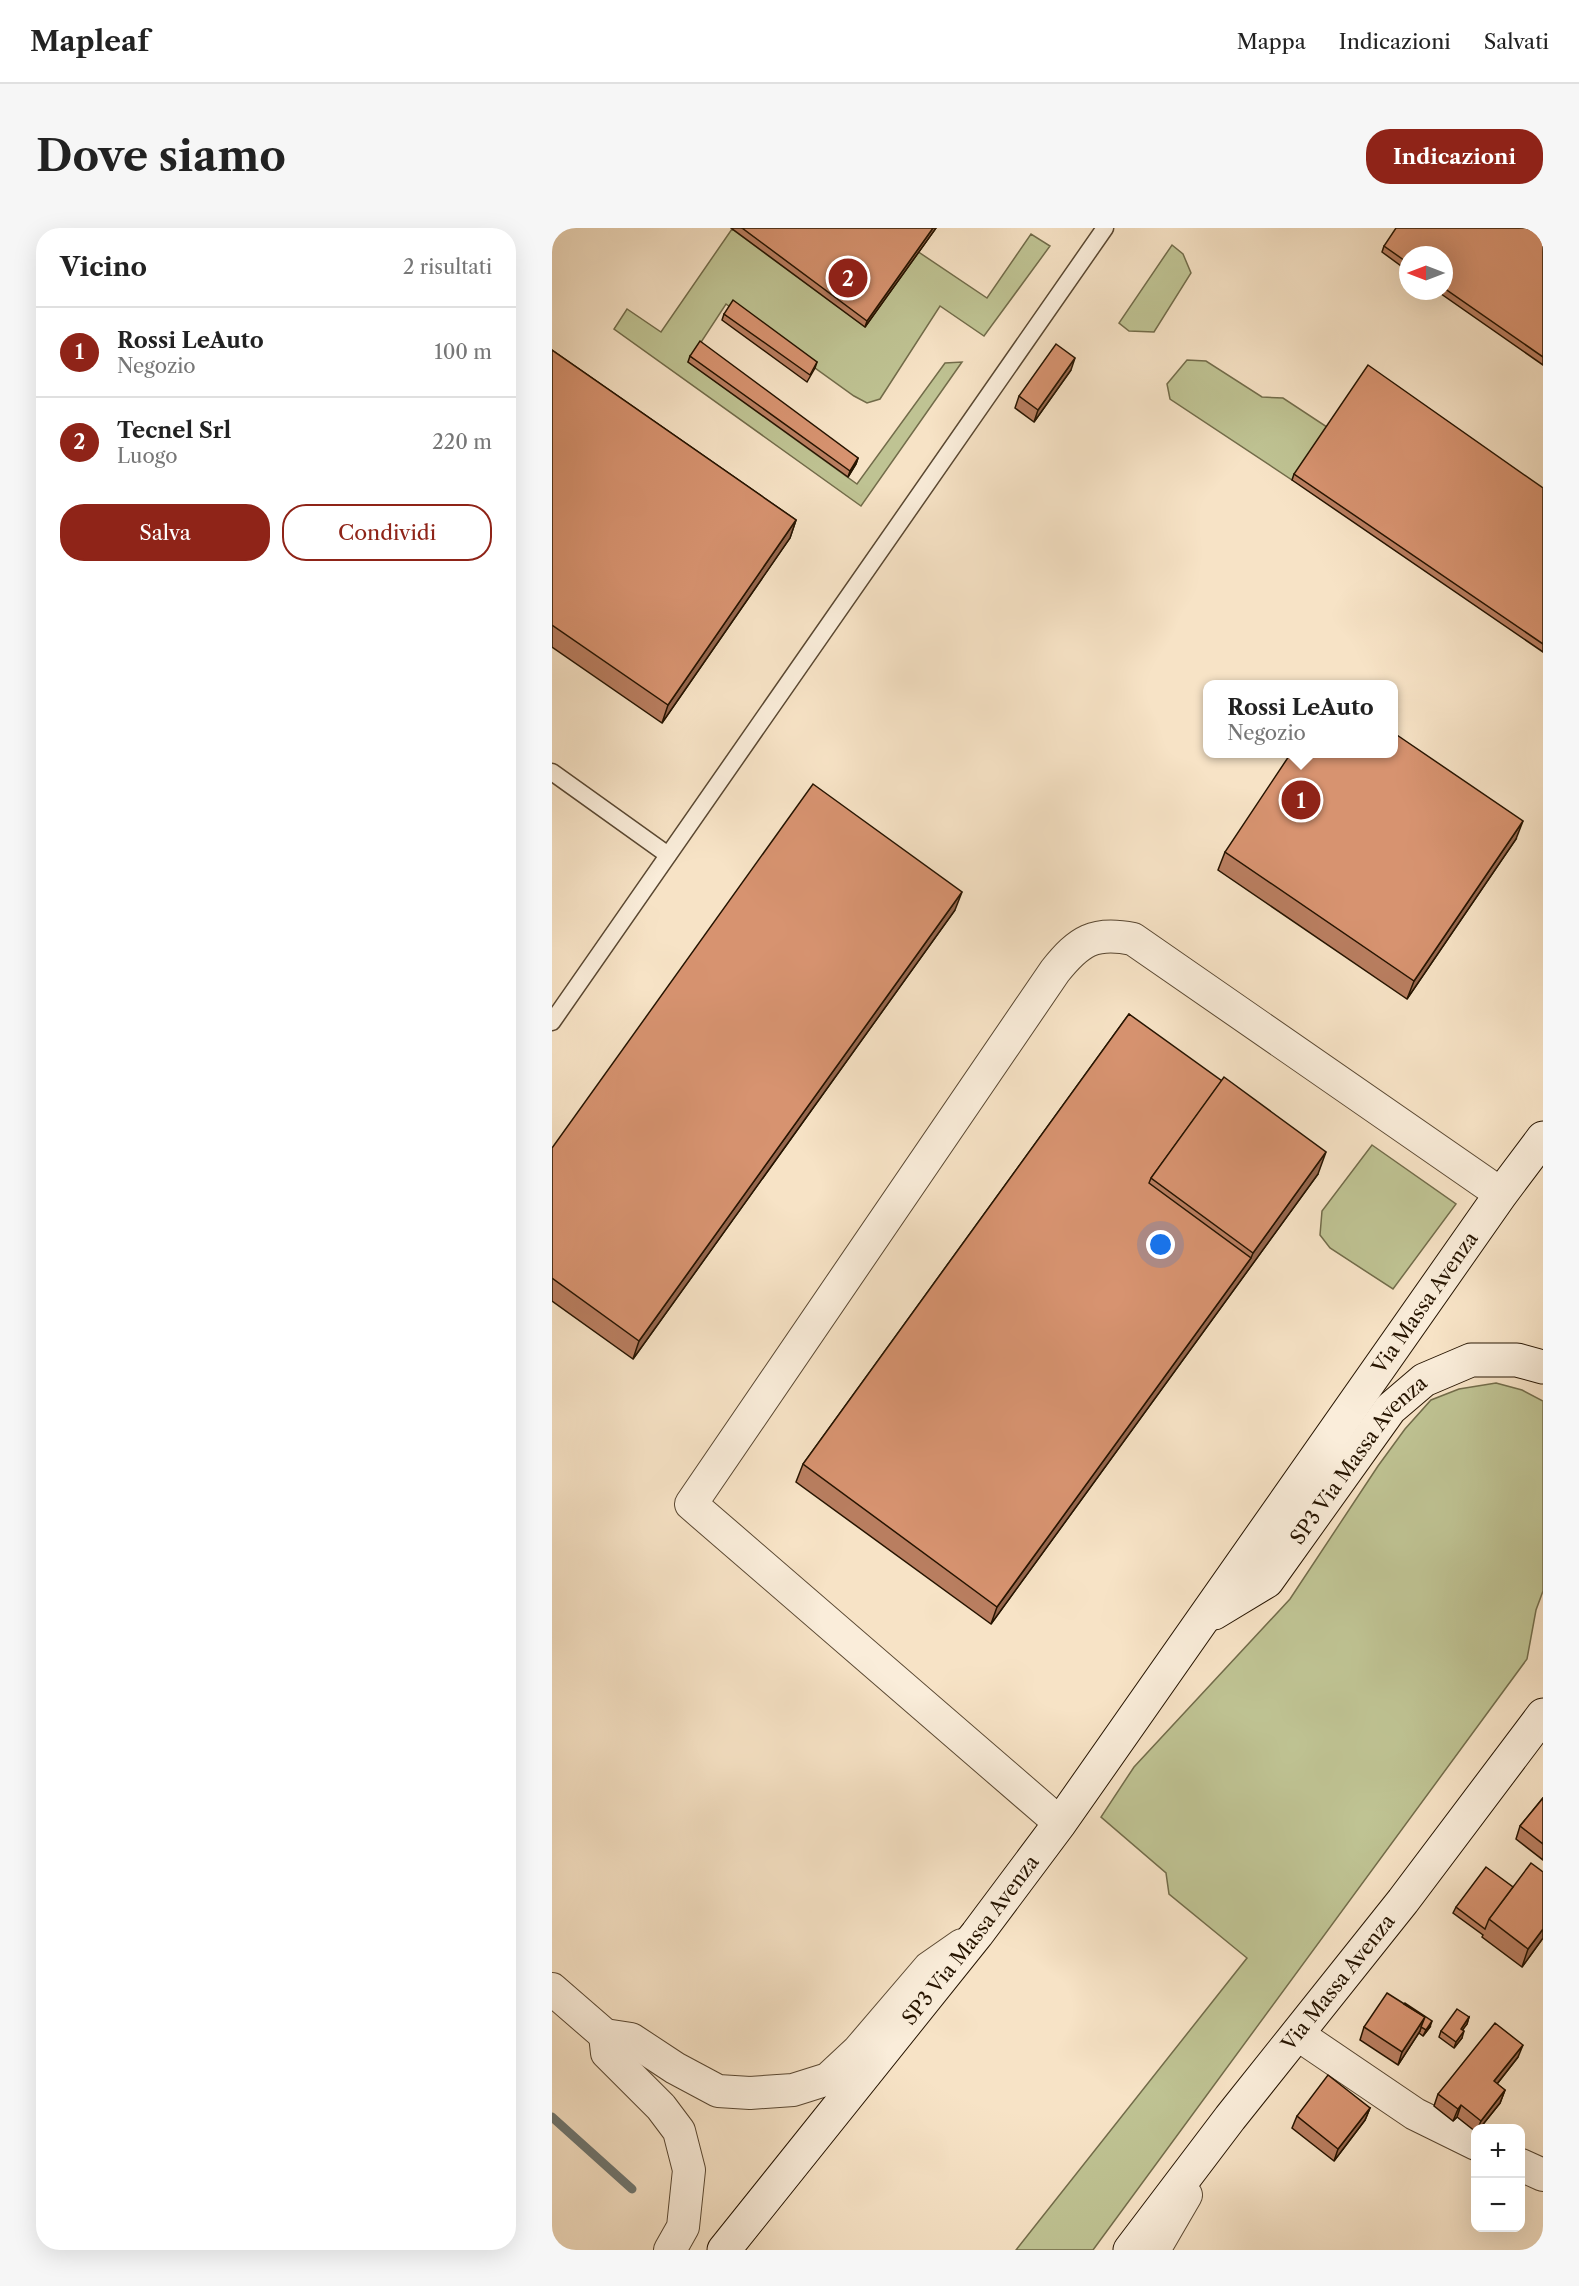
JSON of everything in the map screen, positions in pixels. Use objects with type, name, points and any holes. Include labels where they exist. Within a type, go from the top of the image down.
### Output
[{"type":"main road","name":"Via Massa Avenza","points":[[1308,1469],[1501,1194],[1543,1138]]},
{"type":"main road","name":"SP3 Via Massa Avenza","points":[[1203,1620],[1267,1581],[1390,1409],[1424,1380],[1472,1360],[1517,1360],[1543,1367]]},
{"type":"main road","name":"SP3 Via Massa Avenza","points":[[724,2250],[977,1934],[1060,1823],[1308,1469]]},
{"type":"main road","name":"Via Massa Avenza","points":[[1130,2250],[1230,2118],[1410,1891],[1542,1719]]},
{"type":"street","points":[[1060,1823],[691,1504],[1055,971],[1071,951],[1088,939],[1117,936],[1134,939],[1501,1194]]},
{"type":"street","points":[[552,1989],[605,2035],[631,2039],[675,2068],[718,2091],[750,2093],[793,2091],[828,2079],[858,2051],[929,1968],[977,1934]]},
{"type":"street","points":[[1297,2034],[1415,2114],[1471,2142]]},
{"type":"street","points":[[605,2035],[607,2053],[661,2107],[679,2131],[689,2170],[683,2227],[670,2250]]},
{"type":"street","points":[[1154,2250],[1230,2118]]},
{"type":"street","points":[[1525,2167],[1543,2175]]},
{"type":"lane","points":[[552,1022],[1105,228]]},
{"type":"lane","points":[[552,772],[668,855]]},
{"type":"green space","points":[[732,229],[865,327],[917,251],[987,298],[1031,234],[1050,246],[984,336],[940,306],[880,399],[867,403],[726,304],[688,362],[857,484],[945,363],[962,362],[861,506],[614,329],[627,309],[661,332]]},
{"type":"green space","points":[[1172,245],[1183,254],[1191,273],[1154,332],[1129,331],[1119,323]]},
{"type":"green space","points":[[1187,360],[1206,361],[1262,397],[1283,398],[1327,427],[1292,480],[1170,399],[1167,384]]},
{"type":"green space","points":[[1372,1145],[1456,1204],[1393,1289],[1330,1248],[1320,1235],[1322,1211]]},
{"type":"green space","points":[[1496,1383],[1522,1390],[1543,1401],[1543,1591],[1536,1610],[1527,1659],[1093,2250],[1016,2250],[1247,1958],[1169,1894],[1166,1873],[1101,1817],[1134,1767],[1290,1599],[1378,1466],[1405,1429],[1431,1400],[1459,1389]]},
{"type":"building","points":[[742,228],[933,228],[867,321]]},
{"type":"building","points":[[1396,228],[1543,228],[1543,357],[1453,294],[1453,246],[1399,246],[1399,257],[1384,246]]},
{"type":"building","points":[[733,300],[817,362],[810,375],[724,314]]},
{"type":"building","points":[[700,341],[858,458],[850,471],[690,356]]},
{"type":"building","points":[[1056,344],[1075,358],[1038,410],[1019,396]]},
{"type":"building","points":[[552,350],[796,520],[668,705],[552,625]]},
{"type":"building","points":[[1368,365],[1543,488],[1543,644],[1294,474]]},
{"type":"building","points":[[1398,736],[1523,821],[1414,981],[1225,852],[1288,758],[1398,758]]},
{"type":"building","points":[[813,784],[962,892],[639,1341],[552,1278],[552,1148]]},
{"type":"building","points":[[1129,1014],[1222,1081],[1149,1183],[1251,1258],[997,1607],[803,1464]]},
{"type":"building","points":[[1224,1077],[1326,1152],[1253,1253],[1151,1178]]},
{"type":"building","points":[[1543,1798],[1543,1844],[1520,1826]]},
{"type":"building","points":[[1531,1863],[1543,1872],[1543,1929],[1528,1949],[1489,1919]]},
{"type":"building","points":[[1486,1867],[1513,1887],[1489,1919],[1485,1929],[1456,1907]]},
{"type":"building","points":[[1387,1993],[1425,2017],[1402,2052],[1364,2027]]},
{"type":"building","points":[[1405,2003],[1432,2021],[1426,2030],[1421,2027],[1425,2017]]},
{"type":"building","points":[[1457,2009],[1469,2017],[1461,2029],[1464,2031],[1456,2042],[1441,2031]]},
{"type":"building","points":[[1495,2023],[1523,2045],[1494,2081],[1505,2090],[1481,2121],[1461,2105],[1458,2109],[1438,2094]]},
{"type":"building","points":[[1328,2075],[1370,2108],[1338,2149],[1297,2116]]},
{"type":"waterway","points":[[552,2117],[632,2189]]},
{"type":"place","name":"Tecnel Srl","points":[[848,278]]},
{"type":"place","name":"Rossi LeAuto","points":[[1301,800]]}]
